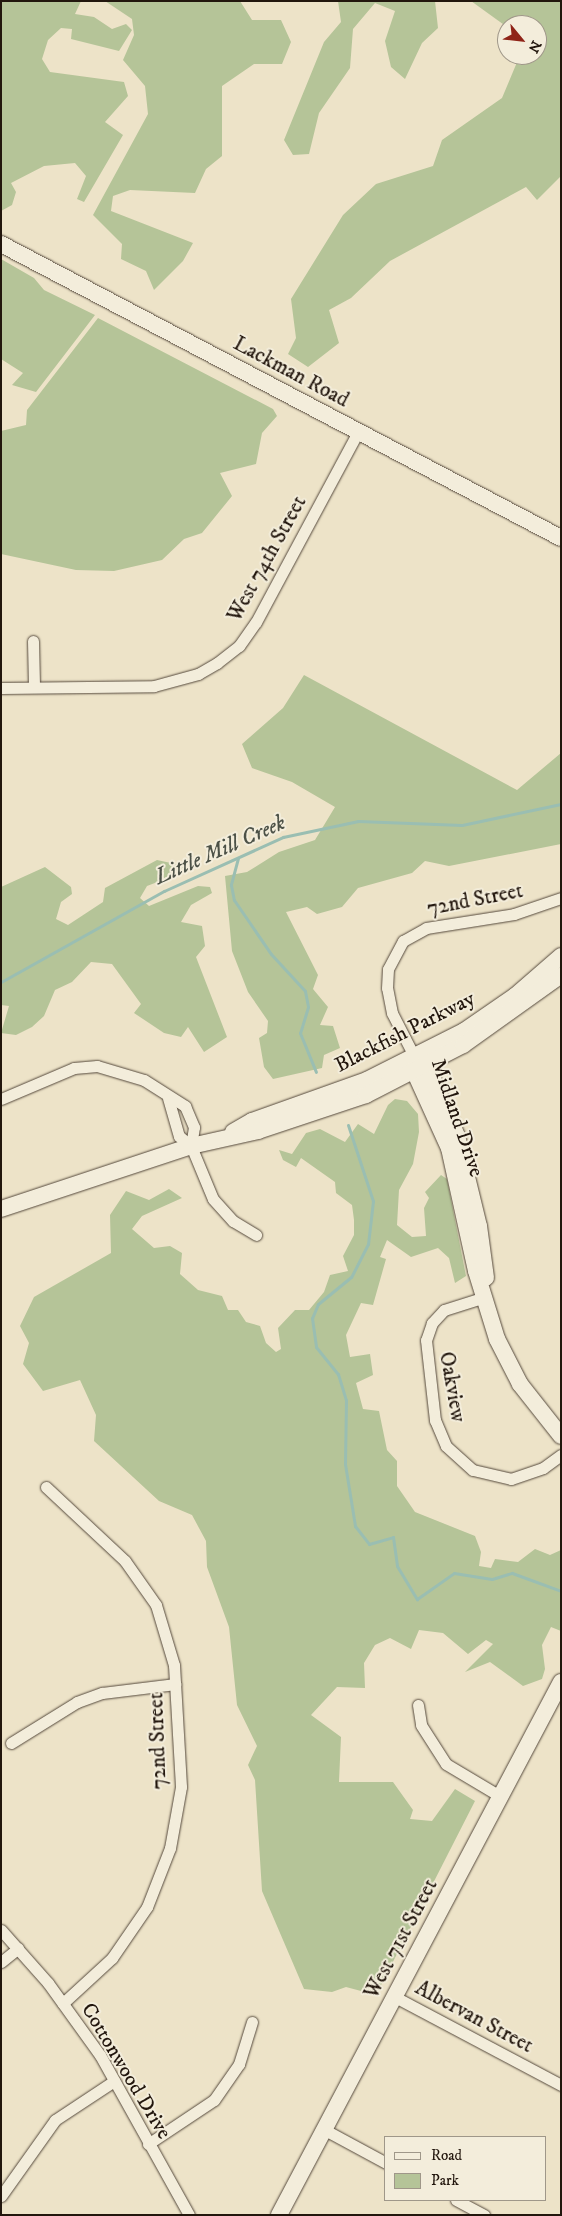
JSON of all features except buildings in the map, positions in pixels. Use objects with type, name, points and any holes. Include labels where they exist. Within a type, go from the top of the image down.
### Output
[{"type":"main road","name":"Lackman Road","points":[[1,244],[561,538]]},
{"type":"main road","name":"Blackfish Parkway","points":[[418,1064],[486,1016],[561,956]]},
{"type":"main road","name":"Blackfish Parkway","points":[[1,1209],[228,1135],[252,1121],[418,1064],[494,1026],[561,975]]},
{"type":"main road","name":"Midland Drive","points":[[418,1064],[448,1148],[485,1297],[511,1368],[561,1436]]},
{"type":"main road","name":"West 71st Street","points":[[279,2215],[561,1682]]},
{"type":"street","name":"West 74th Street","points":[[1,688],[34,686],[154,686],[198,674],[217,663],[239,646],[256,622],[358,432]]},
{"type":"street","points":[[33,641],[34,686]]},
{"type":"street","name":"72nd Street","points":[[418,1064],[392,1012],[387,988],[388,969],[403,941],[426,928],[514,914],[561,898]]},
{"type":"street","points":[[1,1099],[58,1072],[97,1066],[144,1080],[168,1098],[186,1106],[194,1127],[191,1146]]},
{"type":"street","points":[[168,1098],[179,1136],[191,1146],[222,1212],[256,1235]]},
{"type":"street","name":"Oakview","points":[[485,1297],[444,1310],[432,1323],[426,1340],[435,1420],[446,1446],[473,1470],[511,1479],[537,1471],[561,1455]]},
{"type":"street","name":"72nd Street","points":[[46,1487],[143,1583],[169,1637],[175,1684],[181,1787],[161,1875],[147,1907],[112,1958],[63,2003]]},
{"type":"street","points":[[11,1743],[77,1702],[102,1693],[175,1684]]},
{"type":"street","points":[[418,1705],[421,1724],[446,1764],[500,1796]]},
{"type":"street","name":"Cottonwood Drive","points":[[1,1930],[63,2003],[114,2081],[186,2214]]},
{"type":"street","points":[[1,1962],[18,1948]]},
{"type":"street","name":"Albervan Street","points":[[395,1997],[561,2085]]},
{"type":"street","points":[[148,2144],[214,2100],[239,2064],[252,2022]]},
{"type":"street","points":[[1,2196],[55,2120],[114,2081]]},
{"type":"street","points":[[325,2130],[384,2161]]},
{"type":"street","points":[[458,2201],[484,2215]]},
{"type":"green space","points":[[81,1],[75,14],[94,17],[112,29],[126,24],[132,30],[119,51],[71,39],[72,29],[61,28],[48,40],[42,59],[50,72],[124,82],[128,96],[105,122],[123,135],[84,202],[77,199],[86,176],[75,163],[44,166],[11,183],[16,192],[12,205],[1,211],[1,2]]},
{"type":"green space","points":[[105,1],[240,1],[252,20],[281,20],[291,42],[282,64],[254,64],[222,86],[222,156],[206,169],[195,193],[130,190],[113,196],[111,211],[193,243],[183,261],[154,290],[146,271],[121,259],[122,244],[93,215],[148,114],[145,86],[123,60],[134,35],[132,19]]},
{"type":"green space","points":[[338,1],[435,1],[438,28],[422,43],[405,79],[391,67],[385,41],[395,11],[375,3],[353,29],[350,68],[319,113],[309,154],[293,155],[284,140],[324,42],[341,22]]},
{"type":"green space","points":[[471,1],[561,1],[561,176],[537,200],[526,187],[390,261],[351,298],[329,310],[339,343],[308,367],[288,354],[296,338],[291,299],[343,215],[376,184],[433,166],[442,140],[502,98],[516,65],[547,65],[547,15],[497,15],[497,20]]},
{"type":"green space","points":[[1,259],[34,278],[44,290],[95,315],[36,392],[12,385],[23,373],[1,359]]},
{"type":"green space","points":[[98,318],[273,409],[277,416],[262,433],[256,464],[220,473],[232,496],[202,533],[184,539],[162,560],[114,571],[76,570],[1,554],[1,431],[26,425],[27,410]]},
{"type":"green space","points":[[304,675],[517,790],[561,753],[561,844],[449,866],[425,861],[412,873],[358,888],[342,907],[317,914],[307,907],[286,912],[318,975],[313,989],[328,1007],[320,1025],[333,1026],[340,1048],[324,1055],[322,1068],[273,1079],[264,1067],[259,1038],[267,1033],[268,1021],[248,992],[232,951],[225,876],[247,872],[279,852],[315,840],[335,807],[292,782],[252,768],[242,744],[283,708]]},
{"type":"green space","points":[[157,860],[194,868],[147,886],[140,898],[149,906],[198,886],[210,887],[212,893],[191,905],[181,922],[202,926],[205,946],[196,957],[227,1037],[204,1052],[188,1027],[181,1037],[164,1033],[134,1013],[141,1004],[112,964],[91,962],[72,982],[55,990],[44,1016],[32,1027],[16,1035],[1,1033],[9,1006],[1,1005],[1,887],[45,867],[71,887],[72,894],[61,902],[56,919],[68,925],[103,902],[105,888]]},
{"type":"green space","points":[[395,1099],[407,1101],[418,1114],[419,1132],[413,1164],[399,1190],[397,1225],[412,1237],[426,1236],[424,1208],[429,1198],[425,1192],[441,1175],[447,1179],[466,1276],[455,1283],[449,1258],[438,1248],[411,1257],[387,1240],[380,1257],[386,1259],[373,1305],[361,1303],[346,1335],[350,1357],[370,1354],[373,1375],[356,1383],[363,1409],[379,1411],[387,1450],[397,1461],[397,1486],[415,1512],[475,1536],[481,1552],[479,1566],[491,1568],[495,1559],[518,1562],[535,1549],[550,1555],[561,1550],[561,1631],[551,1627],[542,1645],[545,1669],[542,1679],[523,1686],[490,1662],[465,1672],[493,1644],[486,1640],[468,1654],[443,1633],[419,1630],[411,1649],[390,1638],[375,1645],[364,1663],[365,1688],[337,1687],[311,1715],[341,1737],[339,1782],[393,1782],[413,1810],[410,1819],[432,1821],[455,1789],[475,1801],[376,1995],[346,1987],[332,1992],[304,1989],[262,1891],[255,1780],[248,1765],[257,1746],[237,1705],[229,1627],[207,1567],[206,1541],[192,1515],[159,1501],[94,1441],[96,1415],[80,1380],[43,1391],[23,1364],[29,1343],[20,1326],[34,1297],[111,1253],[110,1215],[126,1191],[149,1200],[169,1189],[182,1198],[142,1216],[132,1229],[154,1248],[170,1246],[182,1253],[180,1274],[198,1290],[222,1296],[228,1310],[238,1310],[246,1322],[260,1326],[266,1343],[276,1352],[281,1349],[278,1328],[295,1310],[309,1310],[324,1292],[330,1275],[348,1271],[343,1256],[354,1235],[354,1220],[352,1205],[336,1193],[335,1182],[301,1158],[296,1167],[283,1160],[279,1150],[292,1154],[306,1133],[320,1129],[345,1142],[358,1124],[374,1134],[388,1105]]},
{"type":"waterway","name":"Little Mill Creek","points":[[1,982],[164,891],[283,837],[358,821],[462,825],[561,804]]},
{"type":"waterway","points":[[238,858],[231,885],[234,900],[271,954],[305,991],[308,1007],[300,1033],[316,1072]]},
{"type":"waterway","points":[[348,1125],[373,1201],[368,1244],[351,1277],[318,1304],[312,1318],[316,1347],[338,1374],[346,1400],[345,1464],[355,1526],[369,1544],[393,1537],[397,1566],[417,1599],[454,1573],[492,1579],[512,1573],[561,1591]]}]
